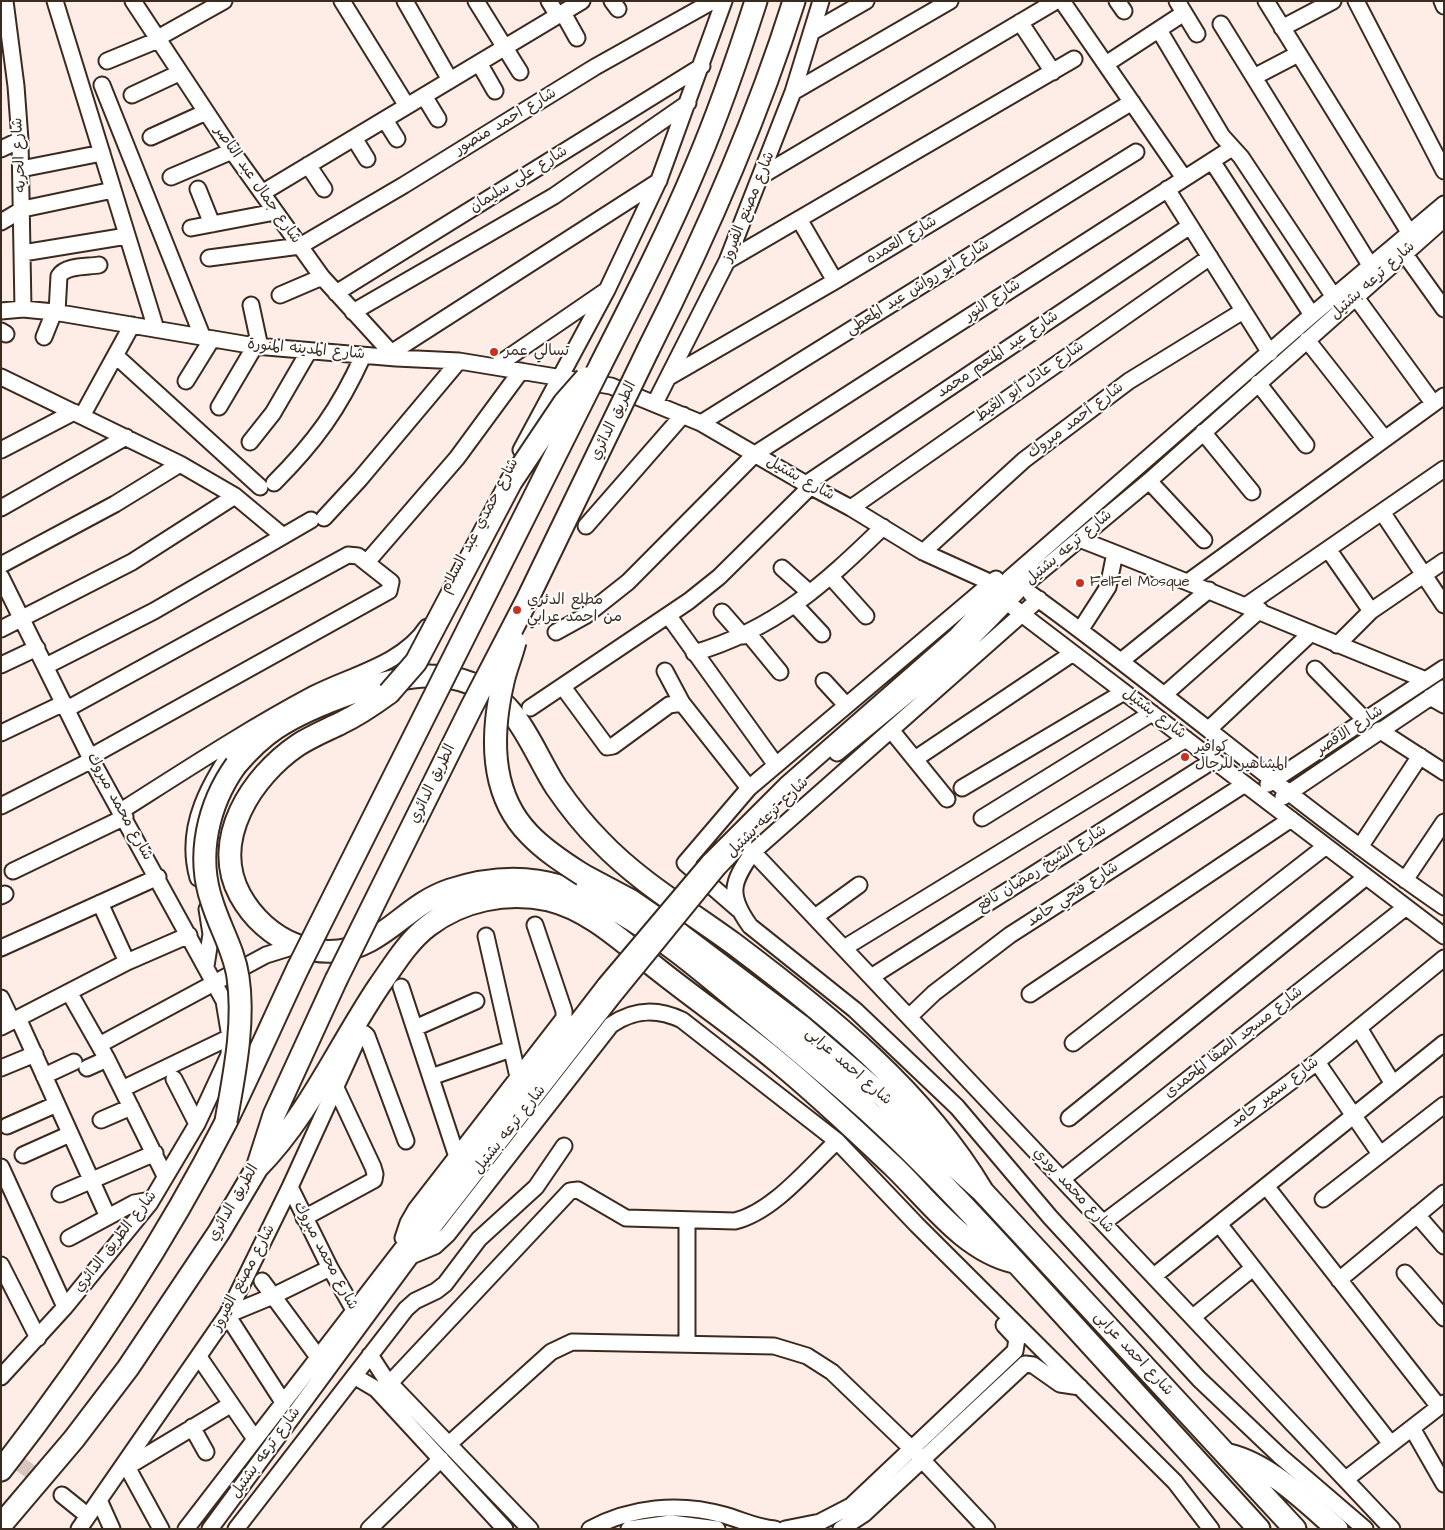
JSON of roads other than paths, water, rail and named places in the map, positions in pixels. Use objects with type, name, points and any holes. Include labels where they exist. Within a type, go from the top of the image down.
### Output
[{"type":"highway","points":[[1,1470],[65,1385],[129,1290],[166,1229],[226,1121],[298,968],[656,255],[697,166],[732,73],[756,1]]},
{"type":"highway","name":"الطريق الدائري","points":[[1,1525],[74,1439],[128,1368],[182,1290],[257,1168],[274,1115],[336,980],[470,708],[527,600],[697,252],[741,152],[779,49],[794,1]]},
{"type":"highway","points":[[294,946],[271,932],[261,923],[240,895],[230,863],[230,844],[234,825],[253,790],[282,757],[309,738],[358,714],[389,693],[416,662],[506,490],[564,403],[601,364]]},
{"type":"highway","name":"شارع احمد عرابى","points":[[527,600],[503,680],[496,713],[496,767],[507,802],[527,833],[583,876],[630,900],[762,994],[884,1097],[983,1192],[1295,1529]]},
{"type":"highway","points":[[226,1121],[236,1056],[240,991],[229,942],[208,890],[206,845],[216,800],[236,765],[289,715],[406,678],[430,675],[451,677],[472,683],[491,693],[508,707],[522,724],[557,788],[601,843],[640,878],[734,944],[801,997],[871,1058],[942,1131],[964,1160],[983,1192]]},
{"type":"highway","name":"شارع احمد عرابى","points":[[294,946],[327,951],[360,945],[383,932],[406,913],[434,897],[451,890],[487,881],[523,878],[541,880],[576,890],[620,913],[674,948],[823,1071],[919,1160],[1017,1263],[1258,1529]]},
{"type":"highway","points":[[257,1168],[303,1112],[367,1004],[410,942],[438,919],[464,906],[485,899],[529,897],[571,908],[608,931],[778,1062],[888,1160],[971,1242],[986,1253],[1017,1263]]},
{"type":"highway","points":[[1226,1454],[1247,1460],[1269,1473],[1337,1529]]},
{"type":"highway","points":[[1206,1471],[1239,1529]]},
{"type":"street","points":[[56,1],[156,329]]},
{"type":"street","name":"شارع جمال عبد الناصر","points":[[133,1],[232,151],[322,276],[394,356]]},
{"type":"street","points":[[108,61],[157,39],[224,1]]},
{"type":"street","points":[[342,1],[407,106]]},
{"type":"street","points":[[405,1],[450,80]]},
{"type":"street","points":[[476,1],[520,72]]},
{"type":"street","points":[[549,1],[577,38]]},
{"type":"street","points":[[262,193],[582,1]]},
{"type":"street","name":"شارع احمد منصور","points":[[300,246],[404,185],[595,67],[714,1]]},
{"type":"street","name":"شارع حمدي عبد السلام","points":[[13,871],[123,814],[242,737],[289,715],[313,695],[404,651],[420,636],[432,618],[471,538],[607,290],[659,180],[702,66],[724,1]]},
{"type":"street","name":"شارع مصنع الفيروز","points":[[655,403],[727,262],[793,92],[821,1]]},
{"type":"street","points":[[812,32],[866,1]]},
{"type":"street","points":[[793,92],[950,1]]},
{"type":"street","points":[[761,176],[1056,1]]},
{"type":"street","points":[[1062,1],[1184,178]]},
{"type":"street","points":[[1266,1],[1409,232]]},
{"type":"street","points":[[1282,28],[1333,1]]},
{"type":"street","points":[[1356,1],[1444,171]]},
{"type":"street","points":[[1442,1],[1444,6]]},
{"type":"street","name":"شارع الحريه","points":[[4,5],[16,86],[20,140],[24,309]]},
{"type":"street","points":[[1106,64],[1159,30],[1181,7],[1197,34]]},
{"type":"street","points":[[1020,22],[1053,72]]},
{"type":"street","points":[[1221,24],[1370,265]]},
{"type":"street","points":[[1159,30],[1222,136],[1241,157],[1334,297]]},
{"type":"street","points":[[1254,77],[1298,54]]},
{"type":"street","points":[[727,262],[1074,59]]},
{"type":"street","points":[[480,63],[496,91]]},
{"type":"street","name":"شارع على سليمان","points":[[336,293],[702,66]]},
{"type":"street","points":[[132,96],[179,73]]},
{"type":"street","points":[[102,85],[208,338],[186,381]]},
{"type":"street","points":[[424,96],[438,120]]},
{"type":"street","name":"شارع العمده","points":[[669,377],[835,281],[1132,102]]},
{"type":"street","points":[[353,312],[554,196],[688,103]]},
{"type":"street","points":[[151,137],[206,112]]},
{"type":"street","points":[[385,120],[397,138]]},
{"type":"street","points":[[354,138],[367,160]]},
{"type":"street","points":[[1,149],[20,140]]},
{"type":"street","name":"شارع النور","points":[[556,632],[585,616],[628,582],[755,454],[1232,148]]},
{"type":"street","points":[[171,177],[232,151]]},
{"type":"street","name":"شارع أبو رواش عبد المعطى","points":[[701,423],[1136,152]]},
{"type":"street","points":[[21,169],[102,153]]},
{"type":"street","points":[[1212,161],[1312,315]]},
{"type":"street","points":[[308,166],[324,189]]},
{"type":"street","points":[[394,356],[659,180]]},
{"type":"street","points":[[198,188],[212,224]]},
{"type":"street","points":[[1167,189],[1270,353]]},
{"type":"street","points":[[1,222],[23,209],[113,190]]},
{"type":"street","name":"شارع ترعه بشتيل","points":[[738,909],[684,863],[749,788],[846,705],[997,587],[1370,265],[1444,204]]},
{"type":"street","points":[[191,228],[275,212]]},
{"type":"street","name":"شارع ترعه بشتيل","points":[[997,587],[1022,588],[1149,481],[1355,296],[1444,219]]},
{"type":"street","points":[[799,220],[835,281]]},
{"type":"street","name":"شارع عبد المنعم محمد","points":[[530,708],[668,615],[719,577],[808,485],[1190,226]]},
{"type":"street","points":[[23,253],[127,236]]},
{"type":"street","points":[[209,258],[300,246]]},
{"type":"street","points":[[1404,253],[1444,309]]},
{"type":"street","name":"شارع عادل أبو الغيط","points":[[851,508],[1210,257]]},
{"type":"street","points":[[44,337],[55,312],[61,272],[67,269],[99,265]]},
{"type":"street","points":[[280,295],[322,276]]},
{"type":"street","points":[[496,366],[607,290]]},
{"type":"street","points":[[1188,582],[1439,399],[1355,296]]},
{"type":"street","points":[[219,406],[258,347],[251,305]]},
{"type":"street","name":"شارع المدينه المنورة","points":[[1,310],[24,309],[55,312],[258,347],[363,356],[394,356],[459,361],[561,376],[611,386]]},
{"type":"street","name":"شارع أحمد مبروك","points":[[923,552],[1024,460],[1129,382],[1244,311]]},
{"type":"street","points":[[1,450],[78,414],[116,356],[132,326]]},
{"type":"street","points":[[1307,340],[1384,438]]},
{"type":"street","points":[[250,442],[273,413],[309,351]]},
{"type":"street","points":[[116,356],[267,485],[302,455],[326,425],[347,391],[363,356]]},
{"type":"street","points":[[46,666],[117,631],[283,536],[317,519],[360,479],[459,361]]},
{"type":"street","points":[[367,562],[462,453],[521,370]]},
{"type":"street","points":[[4,380],[180,464],[235,496],[283,536]]},
{"type":"street","points":[[1258,383],[1306,445]]},
{"type":"street","name":"شارع بشتيل","points":[[611,386],[701,423],[851,508],[923,552],[997,587],[1023,615],[1444,936]]},
{"type":"street","points":[[586,526],[682,415]]},
{"type":"street","points":[[1203,432],[1252,492]]},
{"type":"street","points":[[1,508],[126,437]]},
{"type":"street","points":[[1,565],[115,504],[180,464]]},
{"type":"street","points":[[1164,695],[1253,608],[1328,549],[1382,512],[1442,475]]},
{"type":"street","points":[[1149,481],[1204,540]]},
{"type":"street","points":[[1,629],[132,562],[235,496]]},
{"type":"street","points":[[1382,512],[1444,606]]},
{"type":"street","points":[[694,652],[745,634],[795,605],[831,577],[883,527]]},
{"type":"street","points":[[1079,539],[1209,590],[1337,645],[1426,680]]},
{"type":"street","points":[[1328,549],[1371,611]]},
{"type":"street","points":[[1081,629],[1108,587],[1115,552]]},
{"type":"street","points":[[1,733],[65,706],[348,555],[355,554],[391,582],[392,585],[388,590],[91,758],[1,806]]},
{"type":"street","points":[[1337,645],[1371,611],[1423,573],[1444,561]]},
{"type":"street","points":[[782,568],[810,593]]},
{"type":"street","points":[[831,577],[866,616]]},
{"type":"street","name":"شارع محمد مبروك","points":[[2,580],[91,758],[216,984],[224,1001],[230,1037]]},
{"type":"street","name":"شارع ترعه بشتيل","points":[[186,1529],[354,1310],[406,1251],[611,989],[713,865],[786,785],[955,637],[997,587]]},
{"type":"street","name":"شارع بشتيل","points":[[997,587],[1022,588],[1081,629],[1360,847],[1444,907]]},
{"type":"street","points":[[1121,661],[1209,590]]},
{"type":"street","points":[[1038,599],[1023,615],[753,852],[737,874],[734,893],[738,909],[750,926],[855,1010],[957,1107],[1050,1217],[1199,1379],[1280,1456],[1365,1529]]},
{"type":"street","points":[[795,605],[822,634]]},
{"type":"street","points":[[722,612],[780,672]]},
{"type":"street","points":[[668,615],[776,765]]},
{"type":"street","points":[[1209,729],[1311,633]]},
{"type":"street","points":[[1,665],[37,648]]},
{"type":"street","points":[[915,759],[1073,653]]},
{"type":"street","name":"شارع الاقصر","points":[[1250,788],[1274,780],[1444,668]]},
{"type":"street","points":[[1315,669],[1366,721]]},
{"type":"street","points":[[665,670],[682,703],[749,788]]},
{"type":"street","points":[[824,681],[846,705]]},
{"type":"street","points":[[563,687],[605,745],[613,746],[669,705],[682,703]]},
{"type":"street","name":"شارع الاقصر","points":[[1272,805],[1379,730],[1444,688]]},
{"type":"street","points":[[962,788],[1124,692]]},
{"type":"street","points":[[1430,697],[1444,705]]},
{"type":"street","points":[[982,818],[1152,713]]},
{"type":"street","points":[[891,730],[947,799]]},
{"type":"street","points":[[1379,730],[1444,772]]},
{"type":"street","points":[[206,966],[211,934],[195,865],[196,825],[210,783],[242,737]]},
{"type":"street","points":[[844,948],[1186,739]]},
{"type":"street","points":[[1360,847],[1420,756]]},
{"type":"street","name":"شارع الشيخ رمضان نافع","points":[[871,977],[1214,760]]},
{"type":"street","name":"شارع فتحي حامد","points":[[909,1017],[934,992],[1010,935],[1250,788]]},
{"type":"street","points":[[1030,994],[1291,819]]},
{"type":"street","points":[[1405,880],[1444,822]]},
{"type":"street","points":[[1072,1043],[1326,846]]},
{"type":"street","name":"شارع محمد بودي","points":[[753,852],[1392,1529]]},
{"type":"street","points":[[1,948],[158,877]]},
{"type":"street","points":[[1069,1118],[1366,877]]},
{"type":"street","points":[[815,917],[860,885]]},
{"type":"street","points":[[100,903],[127,962]]},
{"type":"street","name":"شارع مسجد الصفا المحمدى","points":[[1062,1179],[1406,907]]},
{"type":"street","name":"شارع ترعه بشتيل","points":[[210,1529],[362,1323],[406,1251],[404,1231],[412,1216],[564,1018],[564,1011],[536,925]]},
{"type":"street","points":[[10,1022],[127,962],[189,935]]},
{"type":"street","points":[[486,936],[518,1077]]},
{"type":"street","points":[[99,1046],[216,984],[266,955],[294,946]]},
{"type":"street","name":"شارع سمير حامد","points":[[1103,1223],[1316,1062],[1444,958]]},
{"type":"street","points":[[401,987],[457,1157]]},
{"type":"street","points":[[69,992],[107,1059],[165,1176]]},
{"type":"street","points":[[1,998],[10,1022],[35,1054],[108,1217]]},
{"type":"street","points":[[415,1028],[476,1000]]},
{"type":"street","points":[[406,1251],[435,1246],[448,1234],[611,1025],[631,1014],[663,1012],[682,1020],[837,1140],[971,1278],[1175,1482],[1211,1529]]},
{"type":"street","points":[[1358,1028],[1393,1084]]},
{"type":"street","name":"شارع مصنع الفيروز","points":[[79,1529],[126,1465],[227,1315],[362,1035],[365,1034],[366,1036],[406,1141]]},
{"type":"street","points":[[122,1089],[230,1037]]},
{"type":"street","name":"شارع الطريق الدائري","points":[[1,1377],[65,1307],[150,1203],[197,1124],[226,1064],[230,1037]]},
{"type":"street","points":[[1154,1276],[1444,1043]]},
{"type":"street","points":[[431,1077],[511,1049]]},
{"type":"street","points":[[1,1068],[35,1054]]},
{"type":"street","points":[[44,1076],[107,1059]]},
{"type":"street","points":[[1316,1062],[1380,1154]]},
{"type":"street","points":[[174,1079],[197,1124]]},
{"type":"street","points":[[304,1218],[374,1180],[373,1168],[336,1088]]},
{"type":"street","points":[[7,1126],[58,1104]]},
{"type":"street","points":[[1323,1199],[1444,1105]]},
{"type":"street","points":[[101,1120],[131,1107]]},
{"type":"street","points":[[23,1155],[70,1134]]},
{"type":"street","points":[[390,1383],[570,1191],[578,1190],[626,1218],[735,1221],[747,1218],[776,1198],[837,1140]]},
{"type":"street","points":[[236,1529],[410,1304],[441,1288],[479,1239],[529,1195],[564,1146]]},
{"type":"street","points":[[60,1194],[155,1153]]},
{"type":"street","points":[[1,1167],[65,1307]]},
{"type":"street","points":[[1266,1186],[1339,1280],[1441,1405],[1346,1479]]},
{"type":"street","name":"شارع محمد مبروك","points":[[290,1187],[330,1268],[362,1323]]},
{"type":"street","points":[[1339,1280],[1444,1193]]},
{"type":"street","points":[[68,1238],[134,1203],[145,1201],[150,1203]]},
{"type":"street","points":[[1417,1215],[1444,1246]]},
{"type":"street","points":[[687,1220],[687,1344]]},
{"type":"street","points":[[1219,1224],[1391,1444]]},
{"type":"street","points":[[1,1265],[7,1293],[38,1338]]},
{"type":"street","points":[[283,1402],[227,1315],[273,1296],[330,1268]]},
{"type":"street","points":[[1193,1317],[1253,1268]]},
{"type":"street","points":[[1405,1272],[1444,1318]]},
{"type":"street","points":[[841,1529],[864,1514],[1017,1347],[1014,1335],[974,1292],[971,1278]]},
{"type":"street","points":[[262,1282],[318,1357]]},
{"type":"street","points":[[449,1444],[551,1352],[561,1346],[584,1342],[774,1346],[807,1356],[832,1372],[918,1454],[987,1529]]},
{"type":"street","points":[[370,1355],[390,1383],[530,1529]]},
{"type":"street","points":[[199,1357],[255,1439]]},
{"type":"street","points":[[785,1529],[820,1522],[844,1510],[918,1454],[1025,1364],[1033,1365],[1060,1384],[1080,1387]]},
{"type":"street","points":[[354,1376],[376,1389],[505,1529]]},
{"type":"street","points":[[161,1529],[126,1465],[230,1405]]},
{"type":"street","points":[[192,1427],[206,1452]]},
{"type":"street","points":[[1412,1428],[1444,1484]]},
{"type":"street","points":[[369,1529],[441,1459]]},
{"type":"street","points":[[62,1495],[88,1516]]},
{"type":"street","points":[[99,1500],[112,1529]]},
{"type":"street","points":[[590,1529],[634,1512],[670,1508],[707,1511],[754,1526],[776,1529]]},
{"type":"street","points":[[629,1529],[671,1522],[717,1529]]},
{"type":"tunnel","points":[[1,1450],[62,1495]]},
{"type":"place","name":"تسالي عمر","points":[[494,352]]},
{"type":"place","name":"FelFel Mosque","points":[[1080,583]]},
{"type":"place","name":"مطلع الدئري من احمد عرابي","points":[[517,610]]},
{"type":"place","name":"كوافير المشاهير للرجال","points":[[1185,757]]}]
